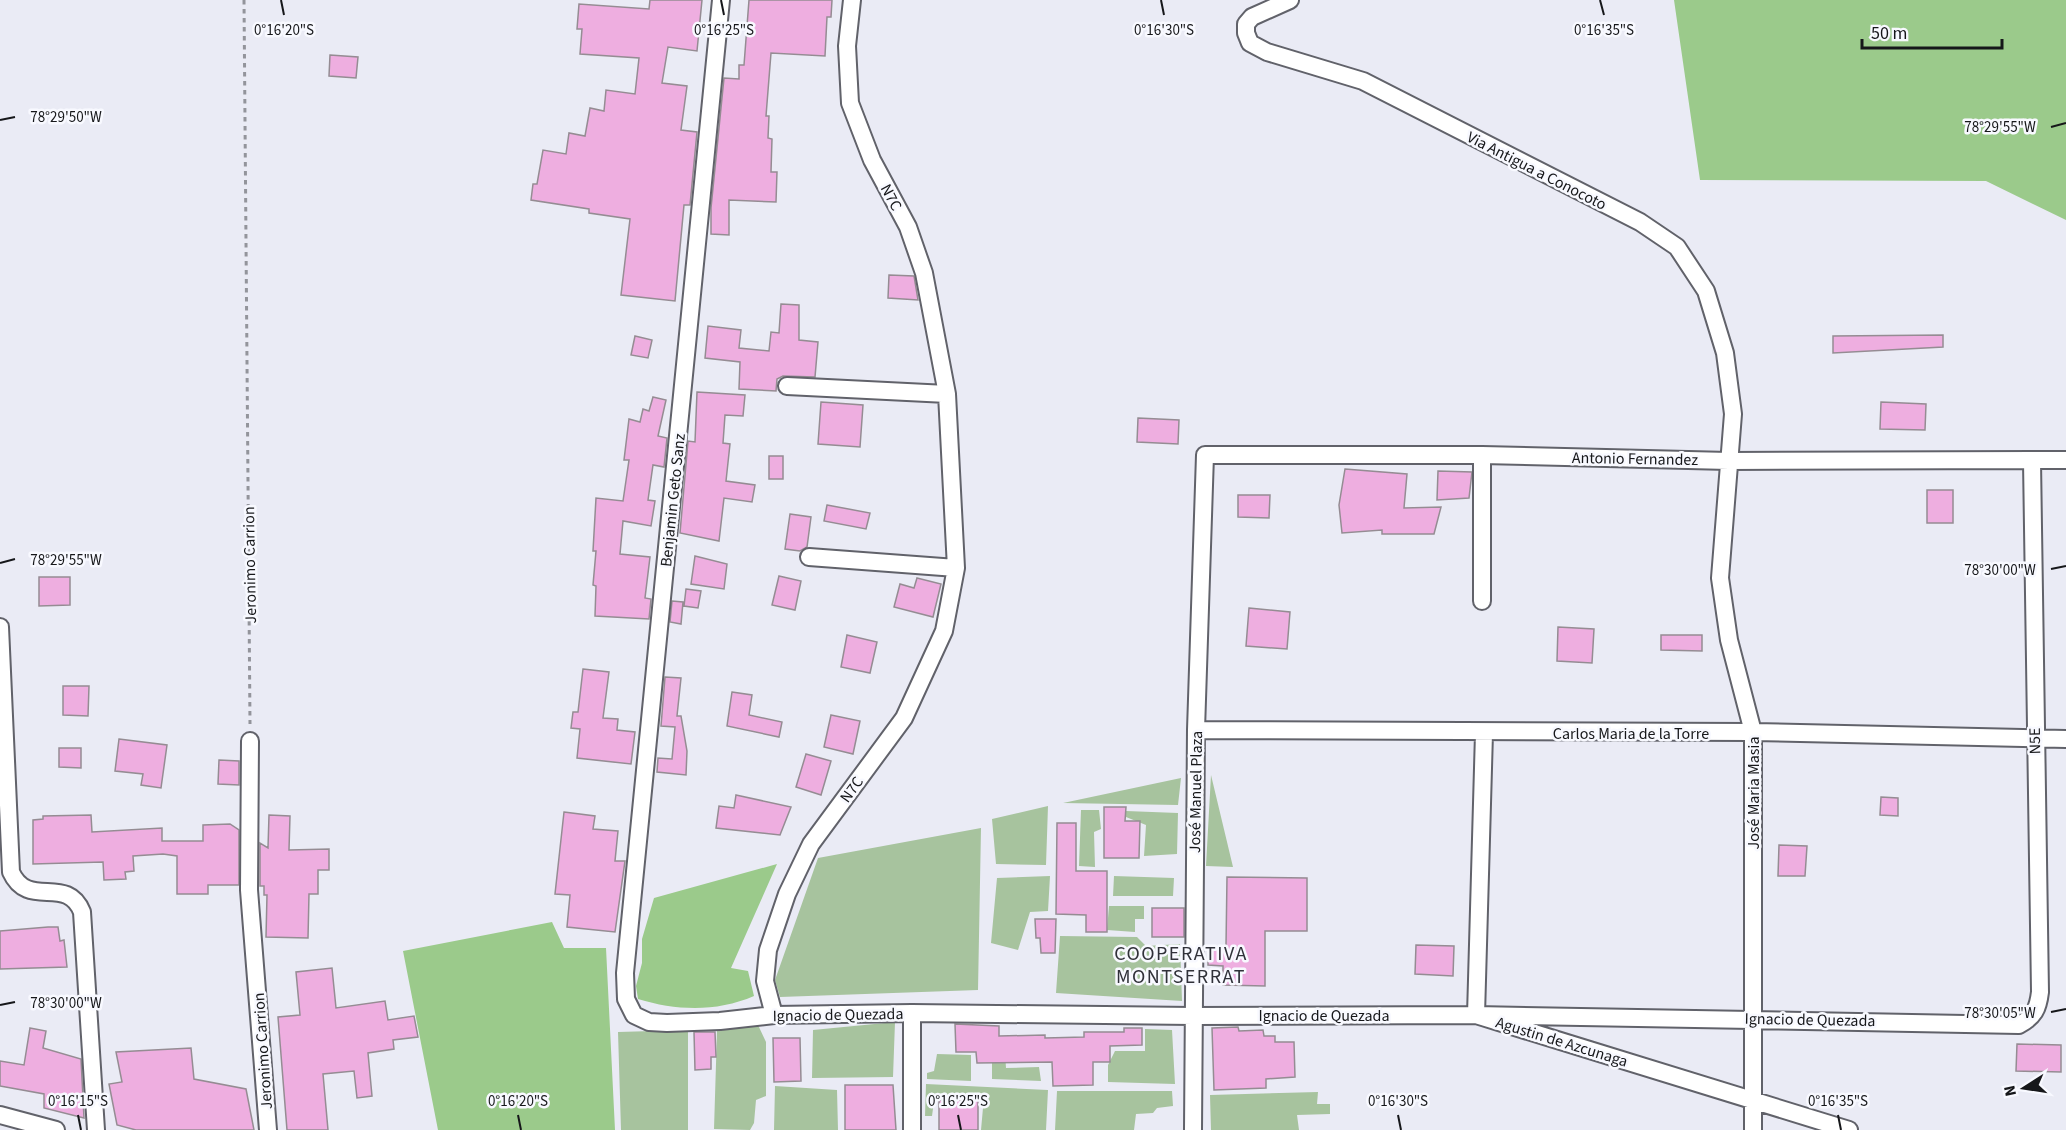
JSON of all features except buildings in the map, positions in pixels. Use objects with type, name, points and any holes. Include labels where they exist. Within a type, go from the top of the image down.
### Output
[{"type":"street","name":"Benjamin Geto Sanz","points":[[626,999],[625,974],[721,0]]},
{"type":"street","name":"N7C","points":[[774,1015],[765,981],[768,950],[787,894],[812,843],[904,718],[944,631],[956,568],[947,394],[924,273],[908,227],[872,160],[850,103],[847,46],[852,0]]},
{"type":"street","name":"Via Antigua a Conocoto","points":[[1290,0],[1252,17],[1246,24],[1246,33],[1250,43],[1267,52],[1363,81],[1640,222],[1677,248],[1706,291],[1725,353],[1733,414],[1729,461]]},
{"type":"street","points":[[788,386],[947,394]]},
{"type":"street","points":[[1482,454],[1482,601]]},
{"type":"street","name":"Antonio Fernandez","points":[[1205,455],[1482,454],[1729,461],[2066,460]]},
{"type":"street","name":"José Manuel Plaza","points":[[1193,1130],[1196,730],[1205,455]]},
{"type":"street","name":"José Maria Masia","points":[[1729,461],[1720,578],[1729,640],[1753,732],[1753,1130]]},
{"type":"street","name":"N5E","points":[[2031,1018],[2038,1008],[2040,992],[2034,738],[2032,461]]},
{"type":"street","points":[[809,557],[956,568]]},
{"type":"street","points":[[0,627],[11,872],[16,884],[28,890],[67,894],[78,900],[82,912],[96,1130]]},
{"type":"street","name":"Carlos Maria de la Torre","points":[[1196,730],[1484,733],[1753,732],[2066,739]]},
{"type":"street","name":"Agustin de Azcunaga","points":[[1484,733],[1476,1015],[1849,1130]]},
{"type":"street","name":"Jeronimo Carrion","points":[[250,741],[249,890],[268,1130]]},
{"type":"street","name":"Ignacio de Quezada","points":[[626,999],[634,1015],[649,1023],[720,1021],[774,1015],[912,1013],[1753,1018],[2019,1025],[2031,1018]]},
{"type":"street","points":[[912,1013],[912,1130]]},
{"type":"street","points":[[4,1120],[56,1130]]},
{"type":"path","name":"Jeronimo Carrion","points":[[244,0],[250,741]]},
{"type":"green space","points":[[1674,0],[2066,0],[2066,220],[1986,181],[1700,180]]},
{"type":"green space","points":[[1211,775],[1233,867],[1206,866]]},
{"type":"green space","points":[[1181,778],[1178,805],[1063,803]]},
{"type":"green space","points":[[1048,806],[1046,865],[996,864],[992,819]]},
{"type":"green space","points":[[1081,810],[1099,810],[1101,829],[1094,832],[1095,867],[1079,866]]},
{"type":"green space","points":[[1126,811],[1178,813],[1177,854],[1144,856],[1146,825],[1126,817]]},
{"type":"green space","points":[[981,828],[978,990],[780,997],[775,980],[818,858]]},
{"type":"green space","points":[[777,864],[731,968],[748,971],[754,996],[726,1005],[697,1008],[667,1006],[638,999],[636,986],[642,963],[642,939],[654,898]]},
{"type":"green space","points":[[1050,876],[1048,911],[1030,912],[1018,950],[991,943],[997,878]]},
{"type":"green space","points":[[1114,876],[1174,878],[1173,896],[1113,896]]},
{"type":"green space","points":[[1109,906],[1144,906],[1144,919],[1135,919],[1135,932],[1107,930]]},
{"type":"green space","points":[[552,922],[564,948],[606,948],[615,1130],[438,1130],[403,951]]},
{"type":"green space","points":[[1060,936],[1137,937],[1146,946],[1180,944],[1182,1001],[1056,993]]},
{"type":"green space","points":[[895,1022],[893,1077],[812,1078],[813,1030]]},
{"type":"green space","points":[[758,1025],[766,1042],[766,1096],[756,1100],[754,1123],[750,1130],[714,1129],[717,1031]]},
{"type":"green space","points":[[1145,1029],[1172,1030],[1175,1084],[1108,1082],[1108,1065],[1115,1051],[1145,1051]]},
{"type":"green space","points":[[688,1030],[688,1130],[621,1130],[618,1032]]},
{"type":"green space","points":[[992,1053],[1005,1053],[1006,1068],[1039,1067],[1041,1081],[992,1079]]},
{"type":"green space","points":[[937,1054],[971,1055],[971,1081],[927,1079],[927,1073],[934,1071]]},
{"type":"green space","points":[[926,1084],[1048,1090],[1046,1130],[981,1130],[984,1097],[935,1094],[932,1116],[925,1116]]},
{"type":"green space","points":[[775,1086],[837,1090],[838,1130],[774,1130]]},
{"type":"green space","points":[[1057,1091],[1172,1091],[1173,1106],[1157,1108],[1153,1113],[1136,1114],[1134,1130],[1055,1130]]},
{"type":"green space","points":[[1318,1092],[1317,1104],[1330,1104],[1330,1114],[1297,1115],[1299,1130],[1211,1130],[1210,1095]]},
{"type":"district","name":"COOPERATIVA MONTSERRAT","points":[[1181,964]]}]
